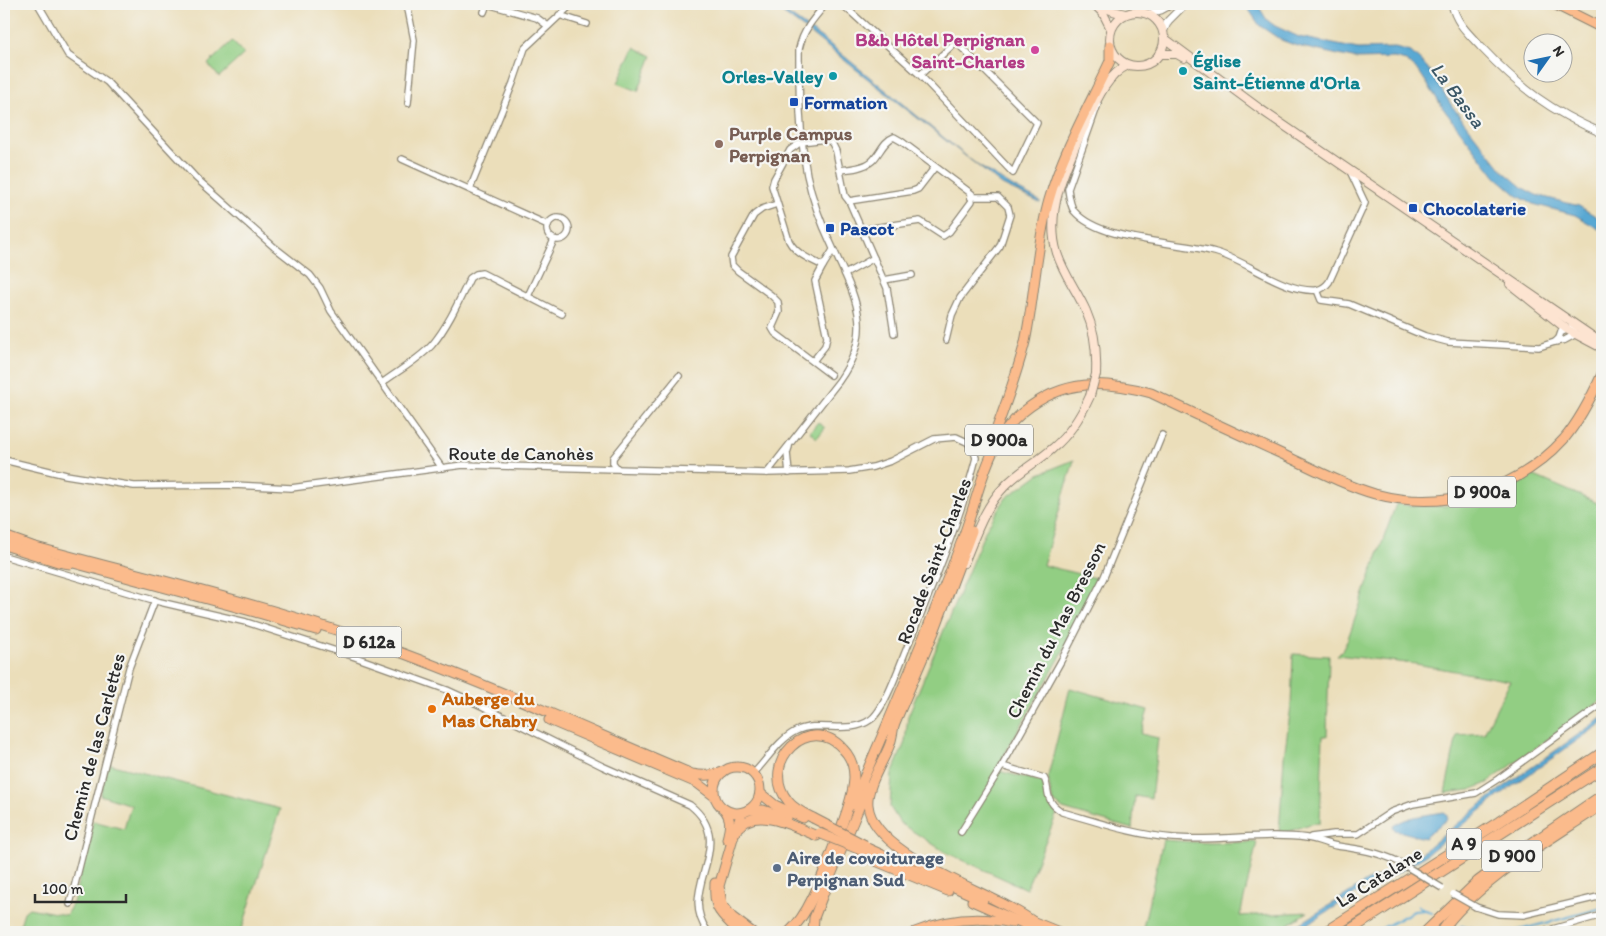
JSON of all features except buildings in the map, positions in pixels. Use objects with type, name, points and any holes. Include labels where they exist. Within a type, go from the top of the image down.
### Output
[{"type":"highway","name":"La Catalane","points":[[1325,932],[1499,822],[1602,753]]},
{"type":"highway","name":"La Catalane","points":[[1347,932],[1602,768]]},
{"type":"main road","points":[[1096,4],[1125,14]]},
{"type":"main road","points":[[1096,4],[1111,29]]},
{"type":"main road","points":[[1554,4],[1602,28]]},
{"type":"main road","points":[[949,574],[976,487],[1005,408],[1025,341],[1049,199],[1068,149],[1110,60],[1109,36],[1111,29],[1117,20],[1125,14],[1137,11],[1148,14],[1158,21],[1164,35],[1204,69]]},
{"type":"main road","points":[[1110,44],[1113,53],[1128,65],[1145,65],[1153,61],[1159,54],[1164,35]]},
{"type":"main road","points":[[1159,54],[1177,54],[1204,69],[1602,343]]},
{"type":"main road","points":[[934,632],[987,510],[1005,485],[1052,449],[1072,429],[1083,412],[1090,396],[1096,374],[1097,353],[1093,331],[1086,311],[1061,264],[1057,252],[1053,218],[1064,176],[1078,141],[1101,95],[1119,69],[1128,65]]},
{"type":"main road","points":[[1486,263],[1568,330],[1602,348]]},
{"type":"main road","name":"Rocade Saint-Charles","points":[[789,932],[797,925],[807,908],[904,686],[967,527],[988,462],[1006,429],[1022,412],[1052,394],[1068,388],[1086,384],[1129,387],[1151,393],[1374,494],[1393,498],[1428,501],[1460,498],[1488,490],[1512,480],[1527,470],[1554,449],[1573,426],[1602,374]]},
{"type":"main road","name":"Rocade Saint-Charles","points":[[813,932],[814,918],[824,892],[934,632],[962,560],[989,476],[999,451],[1012,431],[1037,409],[1068,394],[1110,389],[1136,394],[1234,432]]},
{"type":"main road","name":"D 612a","points":[[4,536],[32,546],[263,607],[315,623],[431,664],[692,774],[712,776],[723,772]]},
{"type":"main road","name":"D 612a","points":[[4,543],[80,566],[271,616],[429,669],[697,783],[714,796]]},
{"type":"main road","name":"D 900a","points":[[894,725],[890,743],[868,794],[868,804],[875,824],[882,834],[894,845],[932,869],[1022,912],[1034,925]]},
{"type":"main road","points":[[842,825],[853,790],[853,766],[848,754],[839,744],[830,739],[810,736],[792,745],[783,755],[779,768],[779,780],[782,792],[789,802],[863,850],[882,855],[1034,925],[1043,932]]},
{"type":"main road","points":[[752,932],[741,926],[722,904],[719,886],[735,831],[746,812],[756,803],[760,793],[758,780],[753,774],[742,768],[735,767],[723,772],[715,783],[714,796],[719,806],[729,812],[746,812],[763,810],[774,813],[863,850],[963,897],[1034,925],[1059,932]]},
{"type":"main road","points":[[760,793],[775,805],[819,832]]},
{"type":"main road","name":"D 900","points":[[1426,931],[1478,881],[1602,795]]},
{"type":"main road","name":"D 900","points":[[1441,932],[1459,910],[1483,888],[1602,805]]},
{"type":"main road","points":[[724,809],[729,815],[730,822],[714,884],[715,901],[720,914],[738,932]]},
{"type":"main road","points":[[735,831],[746,821],[761,818],[819,832]]},
{"type":"main road","points":[[915,932],[932,925],[976,919],[1034,925]]},
{"type":"street","points":[[38,4],[68,55],[107,82],[196,178],[274,247],[310,275],[320,288],[331,311],[442,468]]},
{"type":"street","points":[[407,4],[414,40],[408,102]]},
{"type":"street","points":[[484,12],[487,4],[537,18],[548,26]]},
{"type":"street","points":[[470,189],[525,48],[572,4]]},
{"type":"street","points":[[842,4],[920,75],[1013,173],[1037,123],[956,42],[920,75]]},
{"type":"street","points":[[1148,14],[1172,4]]},
{"type":"street","points":[[1164,35],[1168,21],[1185,4]]},
{"type":"street","points":[[1452,4],[1454,16],[1463,28],[1507,74],[1538,100],[1602,133]]},
{"type":"street","points":[[767,473],[850,365],[857,348],[858,308],[815,207],[801,142],[799,49],[802,36],[823,5]]},
{"type":"street","points":[[559,15],[587,24]]},
{"type":"street","points":[[1101,95],[1068,189],[1069,200],[1074,210],[1088,221],[1105,230],[1162,243],[1215,252],[1294,288],[1317,290],[1329,282],[1365,203],[1349,169]]},
{"type":"street","points":[[840,170],[863,166],[871,162],[888,139],[894,137],[972,194],[972,200],[949,232],[943,236],[920,221],[860,230]]},
{"type":"street","points":[[823,266],[793,248],[789,241],[772,186],[790,150],[801,142],[826,139],[832,144],[845,196],[849,201],[860,230],[887,288],[894,333]]},
{"type":"street","points":[[402,159],[548,224]]},
{"type":"street","points":[[849,201],[918,189],[935,167]]},
{"type":"street","points":[[946,340],[952,315],[960,298],[1000,246],[1010,215],[1008,207],[998,197],[971,197]]},
{"type":"street","points":[[777,204],[762,209],[754,215],[731,257],[732,265],[778,302],[779,312],[772,328],[774,333],[831,375]]},
{"type":"street","points":[[561,219],[569,226],[567,236],[562,240],[554,240],[548,232],[548,224],[554,220],[561,219]]},
{"type":"street","points":[[528,296],[554,240]]},
{"type":"street","points":[[813,361],[826,343],[827,337],[815,281],[833,250]]},
{"type":"street","points":[[845,274],[874,258]]},
{"type":"street","points":[[382,382],[431,346],[443,330],[470,278],[476,274],[482,272],[562,314]]},
{"type":"street","points":[[884,280],[912,276]]},
{"type":"street","points":[[1317,290],[1321,300],[1348,304],[1425,336],[1448,342],[1539,347],[1565,340],[1568,330],[1567,318]]},
{"type":"street","points":[[1555,342],[1568,330]]},
{"type":"street","points":[[1568,330],[1595,337]]},
{"type":"street","points":[[618,468],[613,464],[613,458],[679,376]]},
{"type":"street","name":"Chemin du Mas Bresson","points":[[960,832],[1002,766],[1061,662],[1104,576],[1162,434]]},
{"type":"street","name":"Route de Canohès","points":[[4,460],[66,475],[134,486],[234,485],[291,488],[463,465],[767,473],[849,471],[873,467],[891,461],[934,439],[956,437],[967,442],[973,448],[976,458],[951,539],[900,666],[877,715],[868,722],[857,726],[808,727],[795,732],[778,744],[753,774]]},
{"type":"street","points":[[789,444],[789,472]]},
{"type":"street","points":[[4,556],[155,600],[246,622],[355,657],[447,690],[602,766],[690,805],[701,814],[710,836],[710,850],[698,895],[697,906],[699,917],[708,932]]},
{"type":"street","name":"Chemin de las Carlettes","points":[[70,904],[129,668],[155,600]]},
{"type":"street","points":[[1308,838],[1334,834],[1358,834],[1391,812],[1413,804],[1476,793],[1602,704]]},
{"type":"street","points":[[1002,766],[1044,778],[1052,804],[1062,812],[1141,833],[1172,838],[1207,840],[1279,836],[1308,838],[1332,845],[1373,851],[1399,862],[1476,907],[1498,914],[1523,915],[1602,896]]},
{"type":"street","points":[[1542,932],[1602,915]]},
{"type":"green space","points":[[232,41],[244,54],[219,77],[208,64]]},
{"type":"green space","points":[[634,47],[652,56],[638,91],[618,83]]},
{"type":"green space","points":[[818,422],[825,428],[817,438],[810,432]]},
{"type":"green space","points":[[1074,460],[1043,565],[1099,579],[1058,661],[999,764],[1002,772],[1043,782],[1045,795],[1057,813],[1026,889],[945,852],[900,823],[890,807],[892,774],[905,742],[908,716],[986,529],[1006,498],[1039,474]]},
{"type":"green space","points":[[1530,474],[1602,505],[1602,700],[1487,783],[1470,790],[1445,793],[1457,735],[1484,733],[1510,681],[1416,664],[1337,655],[1347,641],[1396,504],[1430,506],[1474,501],[1491,495]]},
{"type":"green space","points":[[1293,654],[1329,656],[1327,736],[1323,736],[1320,823],[1309,824],[1279,834],[1284,757],[1291,706]]},
{"type":"green space","points":[[1070,688],[1148,710],[1141,734],[1158,738],[1151,799],[1135,796],[1132,829],[1063,809],[1054,802],[1048,776]]},
{"type":"green space","points":[[109,764],[280,809],[241,932],[4,932],[4,928],[20,925],[24,912],[29,908],[66,915],[73,903],[93,821],[124,829],[131,805],[100,795]]},
{"type":"green space","points":[[1163,840],[1210,843],[1257,842],[1240,916],[1308,912],[1276,932],[1142,932]]},
{"type":"water","points":[[767,4],[773,4],[822,38],[977,165],[1040,201],[1040,203],[1002,185],[810,33]]},
{"type":"water","points":[[1245,4],[1257,4],[1267,20],[1275,26],[1299,37],[1358,49],[1395,48],[1411,52],[1427,67],[1452,106],[1503,171],[1523,188],[1536,195],[1579,206],[1602,220],[1602,231],[1575,215],[1533,204],[1518,196],[1496,177],[1445,111],[1420,73],[1406,61],[1394,58],[1357,59],[1297,46],[1281,40],[1260,26]]},
{"type":"water","points":[[1602,718],[1602,723],[1500,795],[1422,858],[1394,875],[1373,883],[1295,932],[1287,932],[1371,879],[1392,872],[1419,855],[1498,791]]},
{"type":"water","points":[[1444,812],[1447,814],[1447,819],[1424,838],[1395,830],[1393,826],[1411,818]]},
{"type":"waterway","points":[[1418,906],[1432,913]]},
{"type":"waterway","points":[[1461,925],[1486,931],[1512,932],[1602,908]]},
{"type":"waterway","points":[[1375,932],[1414,911],[1425,910]]},
{"type":"place","name":"B&b Hôtel Perpignan Saint-Charles","points":[[1035,50]]},
{"type":"place","name":"Église Saint-Étienne d'Orla","points":[[1183,71]]},
{"type":"place","name":"Orles-Valley","points":[[833,76]]},
{"type":"place","name":"Formation","points":[[794,102]]},
{"type":"place","name":"Purple Campus Perpignan","points":[[719,144]]},
{"type":"place","name":"Chocolaterie","points":[[1413,208]]},
{"type":"place","name":"Pascot","points":[[830,228]]},
{"type":"place","name":"Auberge du Mas Chabry","points":[[432,709]]},
{"type":"place","name":"Aire de covoiturage Perpignan Sud","points":[[777,868]]},
{"type":"water label","name":"La Bassa","points":[[1458,95]]}]
